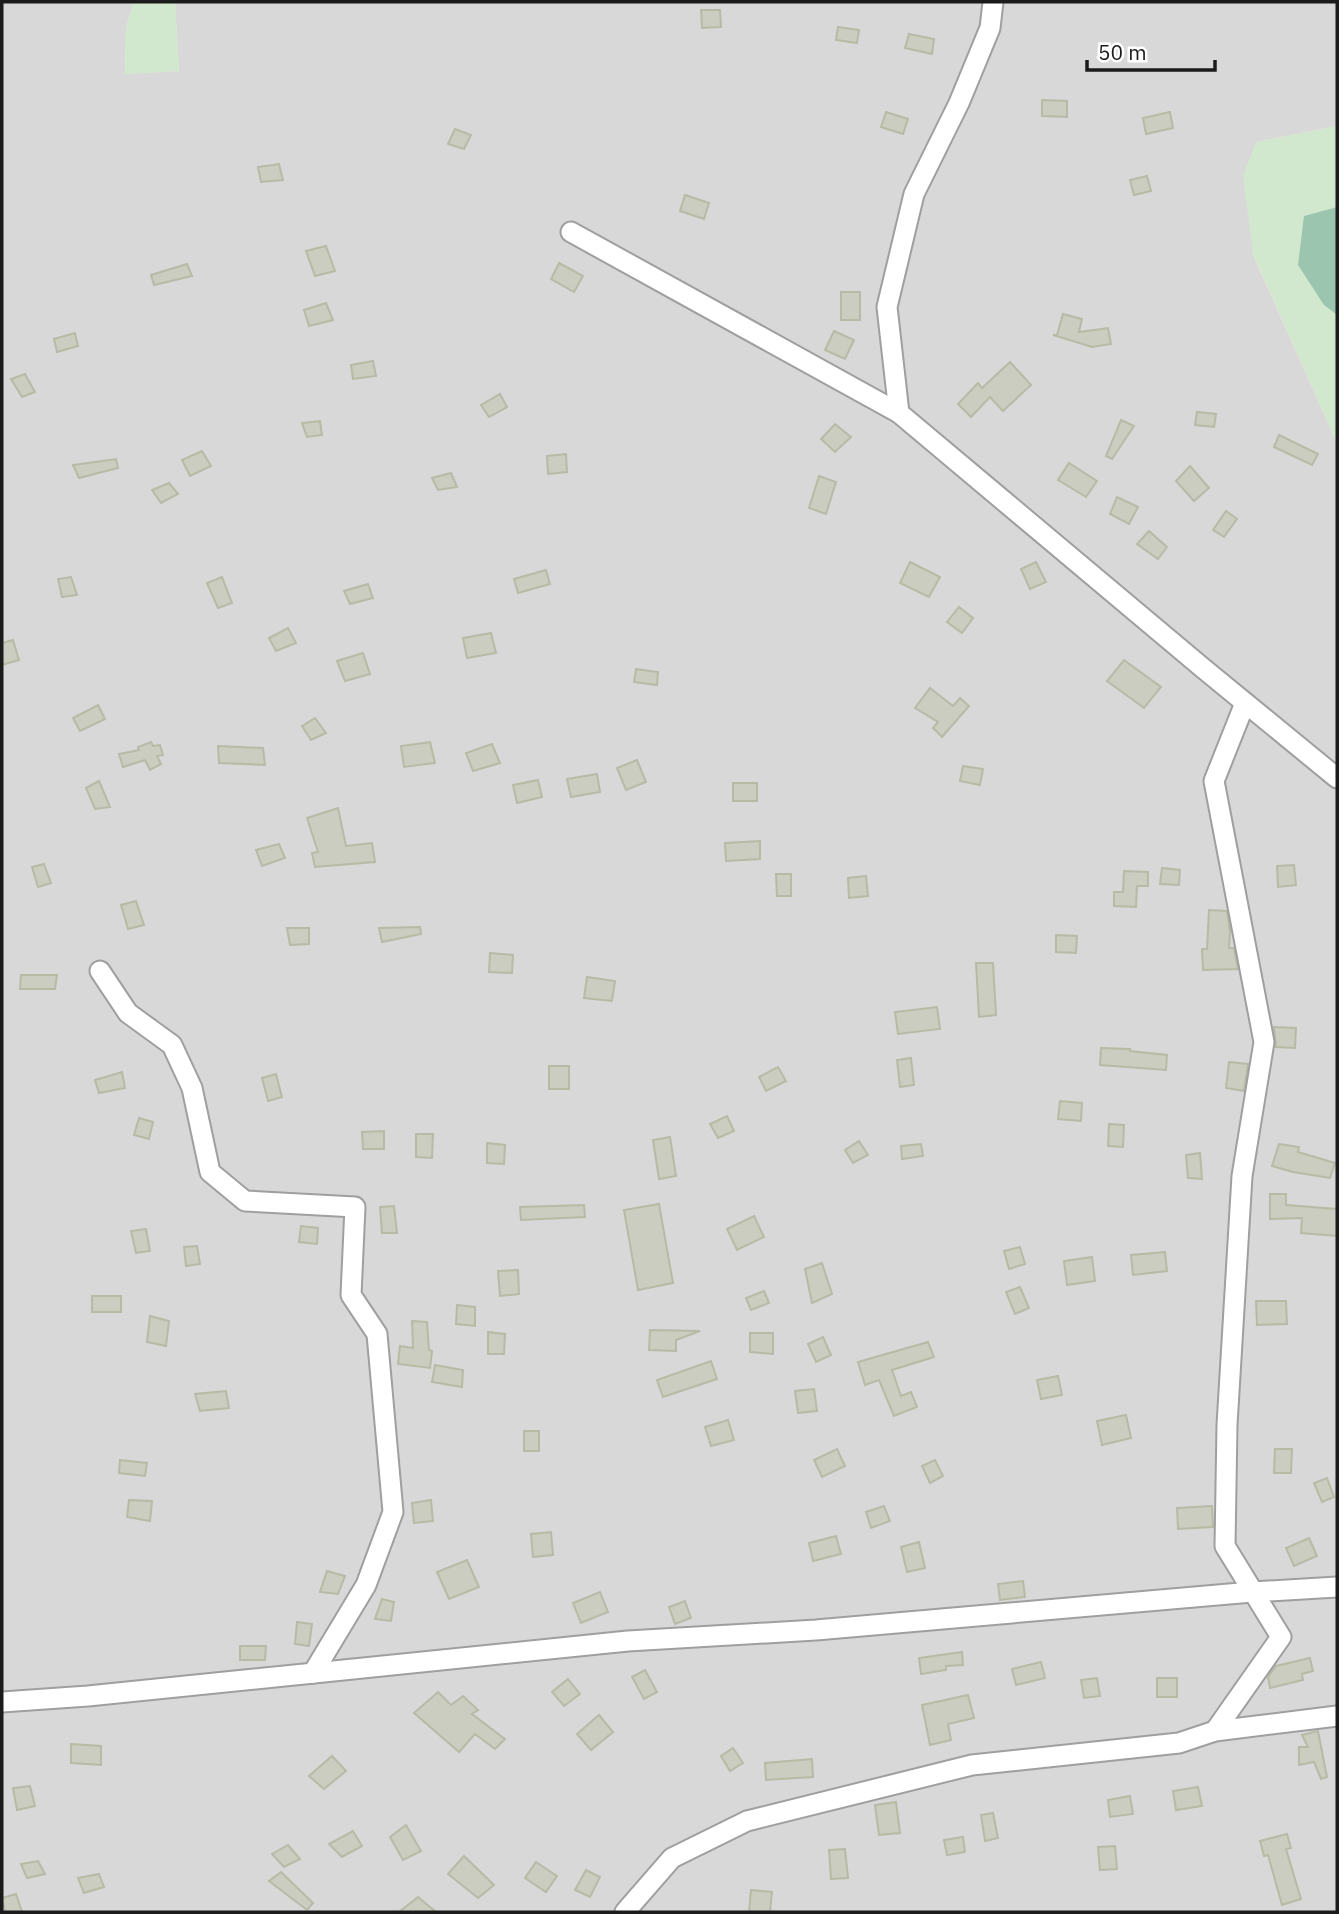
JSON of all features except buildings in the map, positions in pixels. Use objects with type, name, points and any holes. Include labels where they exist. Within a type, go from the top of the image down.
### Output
[{"type":"street","points":[[899,413],[887,307],[914,194],[959,103],[990,28],[993,2]]},
{"type":"street","points":[[571,232],[899,413],[1337,778]]},
{"type":"street","points":[[1215,1731],[1281,1637],[1225,1546],[1227,1439],[1242,1176],[1264,1042],[1214,781],[1245,703]]},
{"type":"street","points":[[100,971],[128,1013],[172,1045],[192,1088],[211,1172],[245,1200],[355,1207],[351,1295],[377,1334],[394,1512],[366,1585],[313,1673]]},
{"type":"street","points":[[2,1702],[88,1696],[628,1641],[830,1628],[1337,1587]]},
{"type":"street","points":[[625,1912],[672,1858],[747,1821],[972,1765],[1179,1743],[1215,1731],[1337,1716]]},
{"type":"shaded area","points":[[2,2],[134,2],[126,27],[125,74],[179,71],[175,2],[1337,2],[1337,126],[1256,142],[1253,255],[1337,443],[1337,1912],[2,1912]]},
{"type":"green space","points":[[134,2],[175,2],[179,71],[125,74],[126,27]]},
{"type":"green space","points":[[1337,126],[1337,207],[1304,216],[1324,305],[1337,315],[1337,443],[1253,254],[1243,176],[1256,142]]},
{"type":"green space","points":[[1337,207],[1337,315],[1324,305],[1298,265],[1304,216]]}]
